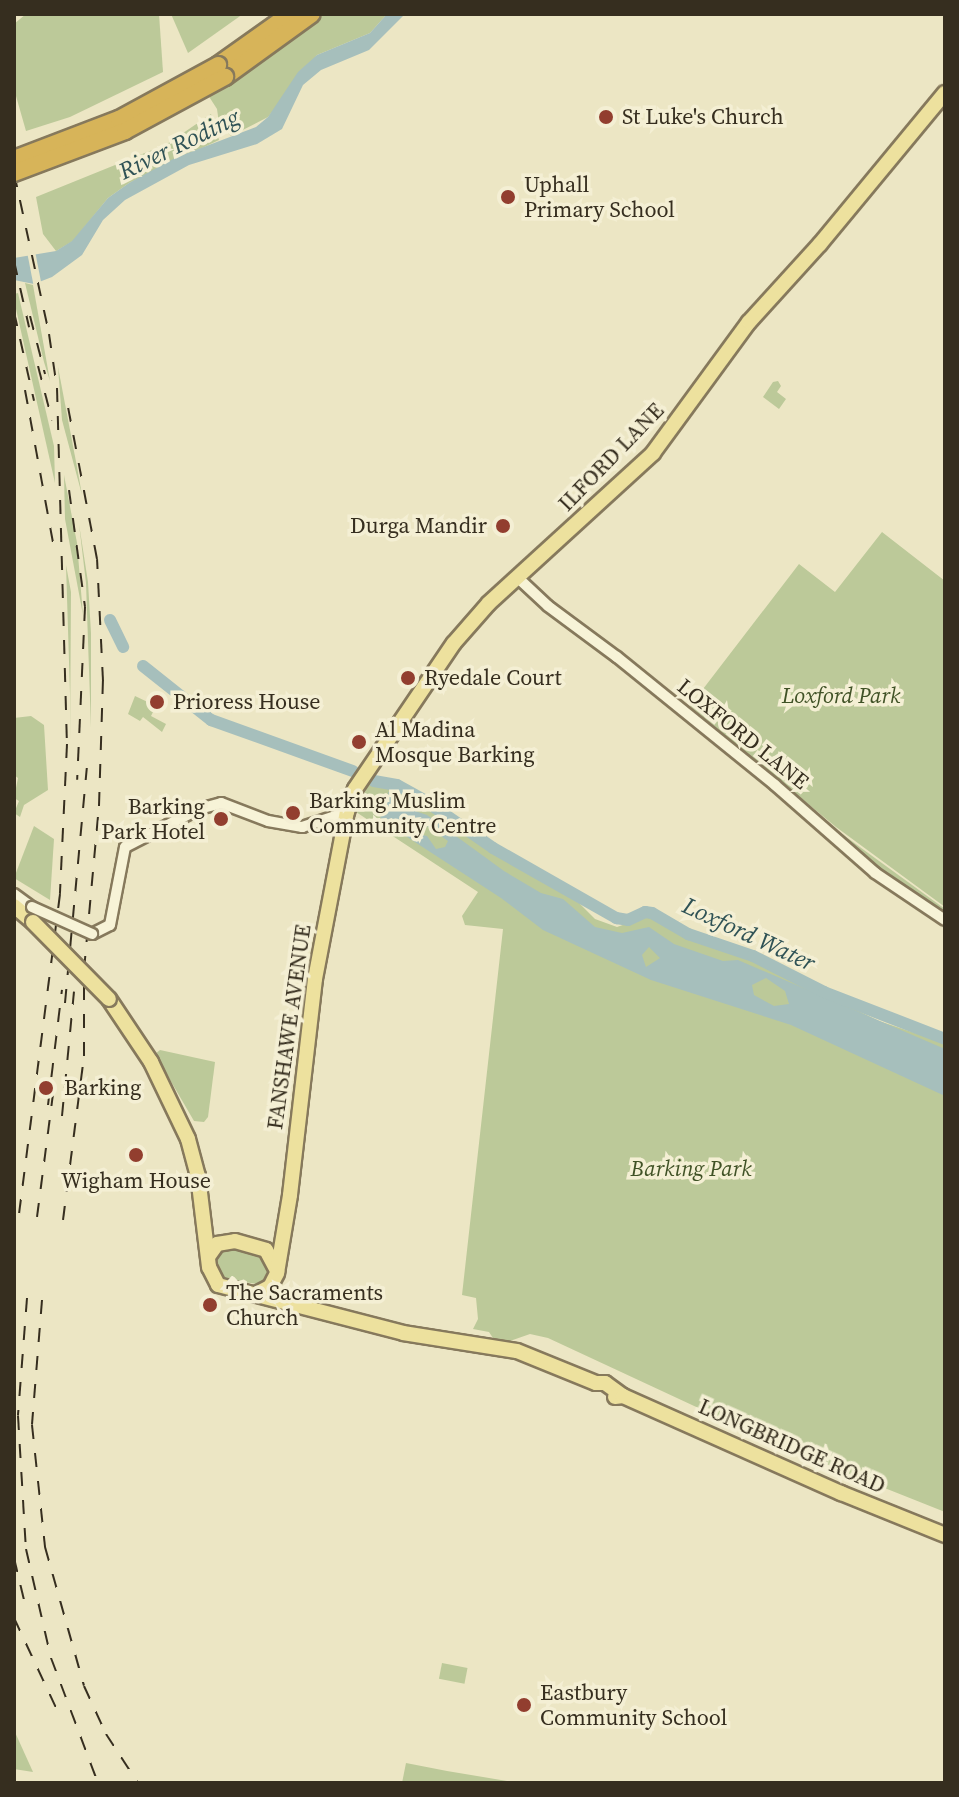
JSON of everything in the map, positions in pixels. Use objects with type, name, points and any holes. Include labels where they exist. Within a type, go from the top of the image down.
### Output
[{"type":"highway","points":[[14,159],[119,119],[222,71],[290,14]]},
{"type":"highway","points":[[14,173],[125,131],[312,14]]},
{"type":"main road","name":"ILFORD LANE","points":[[347,812],[365,773],[454,643],[517,577],[653,453],[749,322],[820,244],[945,93]]},
{"type":"main road","name":"FANSHAWE AVENUE","points":[[276,1275],[288,1213],[315,979],[347,812]]},
{"type":"main road","points":[[14,906],[32,914],[109,999],[151,1062],[185,1131],[196,1164],[212,1276],[220,1286],[258,1293],[268,1289],[276,1275]]},
{"type":"main road","points":[[208,1257],[217,1244],[262,1242],[276,1234],[288,1213]]},
{"type":"main road","points":[[204,1220],[215,1232],[268,1253],[282,1296],[291,1303]]},
{"type":"main road","name":"LONGBRIDGE ROAD","points":[[258,1293],[403,1333],[517,1351],[596,1383],[605,1383],[623,1396],[829,1488],[945,1535]]},
{"type":"street","name":"LOXFORD LANE","points":[[517,577],[548,606],[617,657],[786,795],[875,873],[945,920]]},
{"type":"street","points":[[14,894],[32,914],[92,934],[110,925],[125,847],[199,809],[221,803],[293,827],[310,826],[347,812]]},
{"type":"green space","points":[[26,14],[159,14],[163,72],[70,117],[26,131],[14,89],[14,24]]},
{"type":"green space","points":[[171,14],[243,14],[188,53]]},
{"type":"green space","points":[[325,14],[387,14],[370,33],[317,55],[268,117],[231,136],[219,123],[217,109],[208,95]]},
{"type":"green space","points":[[211,114],[219,140],[129,183],[108,198],[73,241],[56,251],[43,234],[36,197],[167,144]]},
{"type":"green space","points":[[25,283],[33,285],[50,381],[44,362]]},
{"type":"green space","points":[[18,293],[54,446],[55,483],[14,300],[14,294]]},
{"type":"green space","points":[[58,367],[77,467],[82,495],[62,420]]},
{"type":"green space","points":[[778,381],[781,386],[777,392],[786,399],[779,409],[763,397],[773,382]]},
{"type":"green space","points":[[64,475],[77,543],[83,615],[65,519]]},
{"type":"green space","points":[[79,524],[88,582],[91,633],[91,728],[86,583]]},
{"type":"green space","name":"Loxford Park","points":[[882,532],[945,581],[945,907],[836,827],[690,706],[799,564],[835,592]]},
{"type":"green space","points":[[66,565],[71,592],[70,744],[70,694]]},
{"type":"green space","points":[[135,696],[156,706],[151,716],[166,724],[162,732],[143,717],[140,721],[128,714]]},
{"type":"green space","points":[[31,716],[44,725],[48,790],[24,805],[20,817],[14,813],[19,801],[14,798],[18,778],[14,775],[14,718]]},
{"type":"green space","name":"Barking Park","points":[[380,784],[431,808],[496,855],[579,903],[595,919],[617,927],[651,915],[673,931],[742,955],[879,1021],[945,1043],[945,1512],[789,1450],[548,1338],[530,1334],[510,1341],[473,1329],[478,1319],[476,1298],[462,1295],[503,929],[465,925],[462,916],[478,892],[356,812],[368,785]]},
{"type":"green space","points":[[34,826],[54,839],[50,900],[14,878]]},
{"type":"green space","points":[[831,826],[945,909],[945,913],[864,857]]},
{"type":"green space","points":[[160,1050],[215,1062],[208,1117],[204,1122],[194,1121],[155,1054]]},
{"type":"green space","points":[[229,1247],[261,1255],[269,1268],[266,1280],[257,1284],[222,1279],[214,1264],[216,1256]]},
{"type":"green space","points":[[442,1663],[468,1668],[464,1684],[439,1679]]},
{"type":"green space","points":[[14,1730],[33,1772],[14,1769]]},
{"type":"green space","points":[[406,1763],[447,1771],[519,1783],[402,1783]]},
{"type":"water","points":[[387,14],[405,14],[369,50],[321,70],[303,85],[282,129],[257,144],[189,165],[125,200],[103,220],[82,255],[52,277],[34,284],[14,280],[14,258],[56,251],[72,241],[108,198],[129,183],[175,158],[256,127],[268,117],[298,72],[317,55],[370,33]]},
{"type":"water","points":[[388,792],[399,796],[409,809],[427,815],[504,871],[541,893],[563,899],[595,927],[622,933],[649,927],[674,944],[723,961],[738,960],[945,1049],[945,1096],[791,1025],[651,980],[543,930],[501,898],[381,820],[379,807],[389,797]],"holes":[[[424,824],[448,841],[445,847],[436,849],[427,836],[419,834],[417,827]],[[649,947],[660,958],[646,967],[642,955]],[[766,978],[785,991],[789,1004],[774,1006],[754,995],[752,985]]]},
{"type":"pier","points":[[35,251],[42,286],[34,288],[27,253]]},
{"type":"waterway","name":"Loxford Water","points":[[110,620],[123,647]]},
{"type":"waterway","name":"Loxford Water","points":[[143,666],[211,720],[353,771]]},
{"type":"waterway","name":"Loxford Water","points":[[374,781],[397,785],[424,800],[493,848],[616,918],[628,920],[645,912],[652,913],[688,934],[753,956],[824,992],[945,1039]]},
{"type":"railway","points":[[14,173],[49,334],[57,388],[67,744],[60,894],[19,1214]]},
{"type":"railway","points":[[14,261],[29,327]]},
{"type":"railway","points":[[14,312],[34,401]]},
{"type":"railway","points":[[30,316],[45,374]]},
{"type":"railway","points":[[38,366],[52,420]]},
{"type":"railway","points":[[25,390],[53,542]]},
{"type":"railway","points":[[63,1220],[84,1056],[84,970],[99,806],[103,681],[97,559],[67,402]]},
{"type":"railway","points":[[69,490],[85,607],[77,780]]},
{"type":"railway","points":[[65,1003],[87,768]]},
{"type":"railway","points":[[48,1105],[62,990]]},
{"type":"railway","points":[[62,1116],[74,992]]},
{"type":"railway","points":[[37,1217],[53,1094]]},
{"type":"railway","points":[[27,1298],[18,1416],[26,1549],[51,1658],[98,1783]]},
{"type":"railway","points":[[42,1300],[32,1425],[45,1547],[84,1686],[106,1734],[138,1783]]},
{"type":"railway","points":[[14,1558],[25,1604]]},
{"type":"railway","points":[[14,1618],[60,1716]]},
{"type":"place","name":"St Luke's Church","points":[[606,117]]},
{"type":"place","name":"Uphall Primary School","points":[[508,197]]},
{"type":"place","name":"Durga Mandir","points":[[503,526]]},
{"type":"place","name":"Ryedale Court","points":[[408,678]]},
{"type":"place","name":"Prioress House","points":[[157,702]]},
{"type":"place","name":"Al Madina Mosque Barking","points":[[359,742]]},
{"type":"place","name":"Barking Muslim Community Centre","points":[[293,813]]},
{"type":"place","name":"Barking Park Hotel","points":[[221,819]]},
{"type":"place","name":"Barking","points":[[46,1088]]},
{"type":"place","name":"Wigham House","points":[[136,1155]]},
{"type":"place","name":"The Sacraments Church","points":[[210,1305]]},
{"type":"place","name":"Eastbury Community School","points":[[524,1705]]},
{"type":"water label","name":"River Roding","points":[[179,144]]}]
